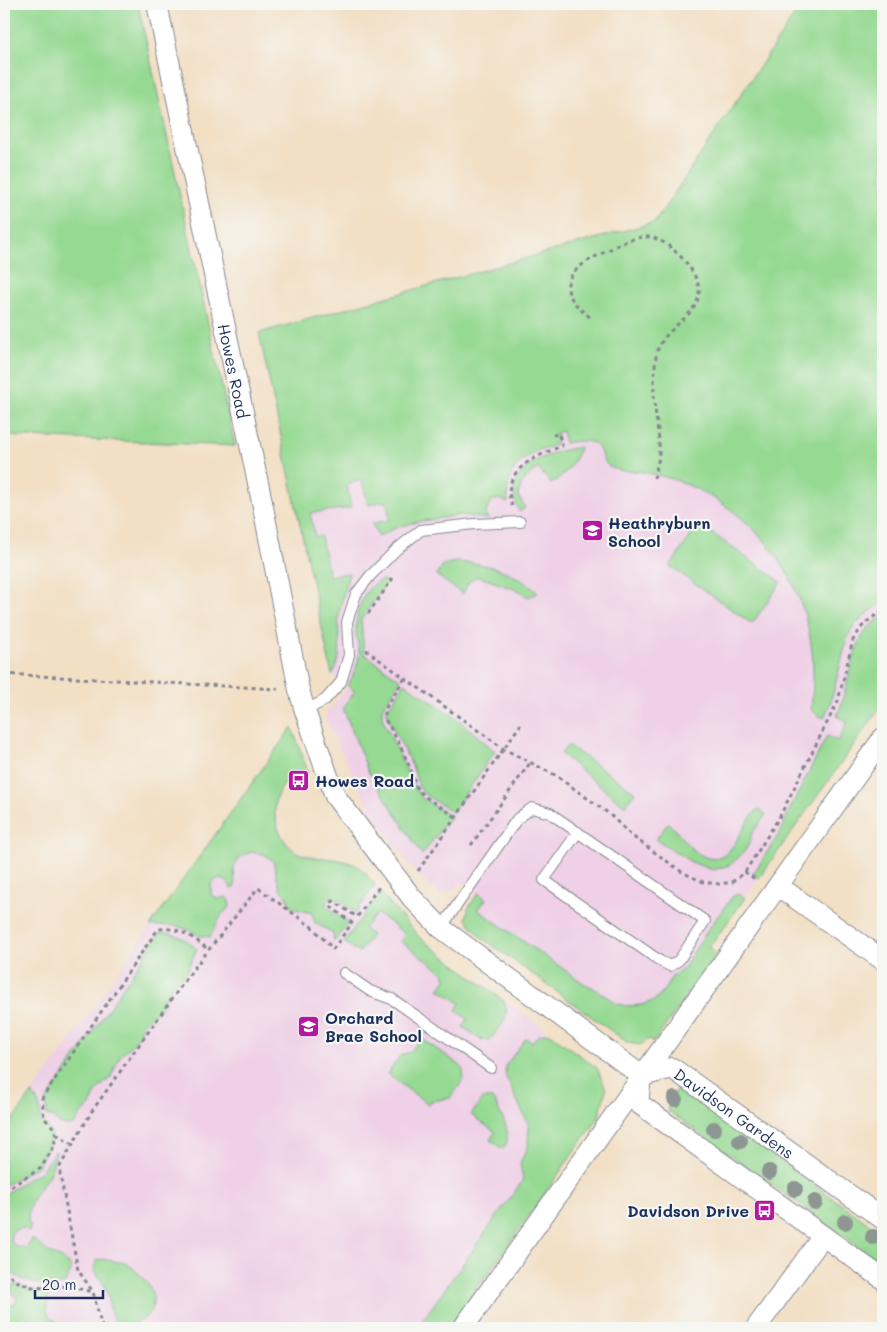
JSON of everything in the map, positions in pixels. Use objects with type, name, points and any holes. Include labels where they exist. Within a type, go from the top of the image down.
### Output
[{"type":"street","name":"Howes Road","points":[[157,4],[260,492],[298,690],[304,712],[335,796],[405,890],[441,928],[642,1076]]},
{"type":"street","points":[[463,1328],[883,738]]},
{"type":"street","points":[[776,889],[883,960]]},
{"type":"street","name":"Davidson Gardens","points":[[642,1076],[672,1068],[883,1219]]},
{"type":"street","points":[[642,1076],[638,1103],[883,1279]]},
{"type":"street","points":[[756,1328],[824,1236]]},
{"type":"lane","points":[[304,712],[325,700],[341,682],[349,655],[347,622],[356,594],[370,576],[397,549],[421,530],[474,524],[520,522]]},
{"type":"lane","points":[[441,928],[517,819],[532,808],[550,813],[578,832],[705,921],[679,960],[670,966],[660,961],[544,880],[578,832]]},
{"type":"lane","points":[[344,973],[370,991],[392,999],[491,1068]]},
{"type":"path","points":[[590,317],[577,308],[571,297],[567,287],[570,276],[587,260],[633,240],[649,237],[661,241],[684,258],[696,279],[700,291],[697,305],[660,344],[656,356],[654,405],[660,453],[654,478]]},
{"type":"path","points":[[520,522],[511,503],[510,485],[519,469],[535,456],[562,446],[559,434],[554,436]]},
{"type":"path","points":[[364,620],[397,573]]},
{"type":"path","points":[[366,643],[367,651],[504,749],[555,775],[608,813],[632,836],[682,872],[703,882],[719,884],[732,882],[745,872],[780,816],[838,701],[854,640],[864,624],[883,610]]},
{"type":"path","points":[[4,674],[298,690]]},
{"type":"path","points":[[405,678],[385,709],[385,719],[398,741],[417,789],[424,796],[456,817]]},
{"type":"path","points":[[405,890],[521,724]]},
{"type":"path","points":[[471,845],[530,763]]},
{"type":"path","points":[[102,1328],[93,1292],[78,1270],[59,1168],[92,1111],[190,972],[258,888],[312,926],[333,949],[352,923],[330,906],[334,901],[356,917],[391,871]]},
{"type":"path","points":[[745,872],[776,889]]},
{"type":"path","points":[[4,1191],[41,1168],[54,1146],[56,1134],[53,1127],[44,1118],[42,1098],[158,929],[168,928],[186,933],[209,950]]},
{"type":"path","points":[[56,1134],[73,1144]]},
{"type":"path","points":[[4,1270],[16,1281],[32,1287],[68,1286],[93,1292]]},
{"type":"shaded area","name":"Heathryburn School","points":[[259,333],[883,386],[883,704],[709,948],[716,954],[654,1042],[649,1039],[640,1045],[628,1043],[481,937],[466,919],[468,909],[478,893],[461,881],[456,888],[441,895],[422,880],[410,866],[370,809],[327,723],[325,715],[348,686],[332,675]]},
{"type":"shaded area","name":"Orchard Brae School","points":[[292,727],[308,772],[288,782],[280,790],[275,800],[274,810],[280,831],[289,847],[299,853],[347,862],[360,868],[420,938],[597,1068],[606,1089],[599,1117],[449,1328],[4,1328],[4,1133]]},
{"type":"green space","points":[[4,4],[138,4],[235,446],[6,436],[4,488]]},
{"type":"green space","points":[[802,4],[883,4],[883,603],[869,612],[854,626],[847,639],[831,701],[824,718],[817,715],[811,709],[813,666],[807,623],[798,596],[786,571],[770,547],[729,508],[705,493],[667,478],[615,469],[604,460],[596,445],[580,441],[565,443],[562,431],[556,433],[557,443],[555,445],[539,450],[518,465],[513,471],[508,485],[508,503],[499,499],[491,501],[486,512],[488,519],[461,515],[417,522],[394,528],[379,537],[372,524],[390,519],[386,501],[368,505],[362,480],[347,484],[351,508],[310,513],[315,537],[321,536],[329,576],[349,573],[339,615],[340,645],[338,660],[332,675],[259,333],[655,222]]},
{"type":"green space","points":[[580,447],[569,468],[551,484],[538,468],[528,477],[521,486],[518,495],[525,508],[519,512],[514,497],[515,485],[519,475],[536,461],[559,452]]},
{"type":"green space","points":[[699,524],[781,582],[752,624],[670,566]]},
{"type":"green space","points":[[455,562],[478,564],[499,569],[529,585],[538,593],[528,597],[520,591],[477,576],[468,583],[463,594],[436,575],[443,565]]},
{"type":"green space","points":[[383,580],[387,582],[361,620],[364,654],[401,680],[382,709],[382,718],[416,790],[422,798],[451,816],[422,855],[368,771],[343,708],[355,691],[348,686],[359,656],[356,626],[361,602],[370,588]]},
{"type":"green space","points":[[883,616],[883,704],[759,878],[753,874],[783,828],[787,815],[827,736],[838,741],[847,722],[837,716],[853,659],[868,628]]},
{"type":"green space","points":[[405,683],[456,718],[495,751],[453,812],[425,795],[419,787],[413,768],[388,718],[387,710]]},
{"type":"green space","points":[[292,727],[308,772],[289,781],[280,790],[275,806],[277,824],[285,841],[297,852],[355,865],[375,885],[356,913],[332,896],[325,905],[349,923],[334,942],[333,933],[315,923],[312,913],[292,908],[285,894],[280,889],[273,861],[264,854],[251,852],[240,857],[234,867],[235,887],[231,889],[227,882],[219,879],[216,879],[211,885],[211,894],[218,899],[226,897],[230,907],[222,914],[210,937],[201,936],[187,929],[175,926],[150,926]]},
{"type":"green space","points":[[568,745],[635,792],[625,806],[561,754]]},
{"type":"green space","points":[[758,809],[766,814],[751,835],[751,840],[744,852],[730,865],[713,870],[691,862],[656,839],[668,823],[695,851],[707,858],[717,858],[725,854],[732,846]]},
{"type":"green space","points":[[380,892],[420,938],[504,1001],[506,1007],[505,1018],[490,1040],[482,1040],[463,1027],[468,1019],[456,1011],[460,1003],[439,989],[446,979],[444,973],[400,941],[405,934],[377,913],[364,929],[372,935],[359,953],[344,942]]},
{"type":"green space","points":[[478,893],[486,899],[478,910],[585,984],[616,1003],[626,1006],[641,1005],[653,1001],[661,995],[673,975],[682,970],[709,928],[733,896],[740,894],[745,898],[709,948],[716,954],[654,1042],[649,1039],[640,1045],[628,1043],[481,937],[466,919],[468,909]]},
{"type":"green space","points":[[160,933],[180,937],[197,949],[186,973],[172,985],[161,1007],[142,1025],[136,1041],[120,1056],[111,1077],[97,1090],[90,1106],[80,1115],[74,1125],[65,1126],[60,1124],[54,1118],[47,1116],[46,1101]]},
{"type":"green space","points":[[549,1033],[597,1068],[606,1089],[599,1117],[449,1328],[417,1328],[523,1180],[520,1163],[528,1147],[529,1126],[506,1077],[505,1070],[506,1065],[526,1038],[532,1042],[538,1035]]},
{"type":"green space","points":[[421,1038],[461,1066],[463,1079],[450,1098],[431,1101],[428,1104],[387,1074],[401,1055],[410,1052]]},
{"type":"green space","points":[[677,1087],[883,1234],[883,1264],[667,1110]]},
{"type":"green space","points":[[32,1093],[39,1104],[41,1119],[51,1132],[50,1143],[38,1166],[4,1186],[4,1133]]},
{"type":"green space","points":[[487,1098],[495,1102],[506,1126],[507,1138],[503,1149],[490,1140],[495,1132],[471,1115],[482,1099]]},
{"type":"green space","points":[[56,1151],[49,1175],[36,1193],[29,1209],[28,1222],[31,1225],[29,1232],[25,1228],[14,1230],[11,1237],[12,1243],[21,1248],[25,1248],[30,1244],[31,1239],[70,1265],[71,1272],[64,1284],[46,1285],[24,1280],[4,1266],[4,1195],[28,1178],[39,1173]]},
{"type":"green space","points":[[102,1259],[128,1264],[143,1278],[150,1289],[153,1299],[152,1308],[141,1320],[133,1324],[124,1324],[113,1319],[106,1289],[94,1269],[96,1261]]},
{"type":"green space","points":[[16,1284],[32,1290],[45,1291],[49,1296],[48,1315],[65,1328],[4,1328],[4,1301],[14,1305],[17,1301],[16,1296],[11,1292],[12,1286]]},
{"type":"place","name":"Heathryburn School","points":[[592,531]]},
{"type":"place","name":"Howes Road","points":[[299,780]]},
{"type":"place","name":"Orchard Brae School","points":[[309,1026]]},
{"type":"place","name":"Davidson Drive","points":[[765,1210]]}]
